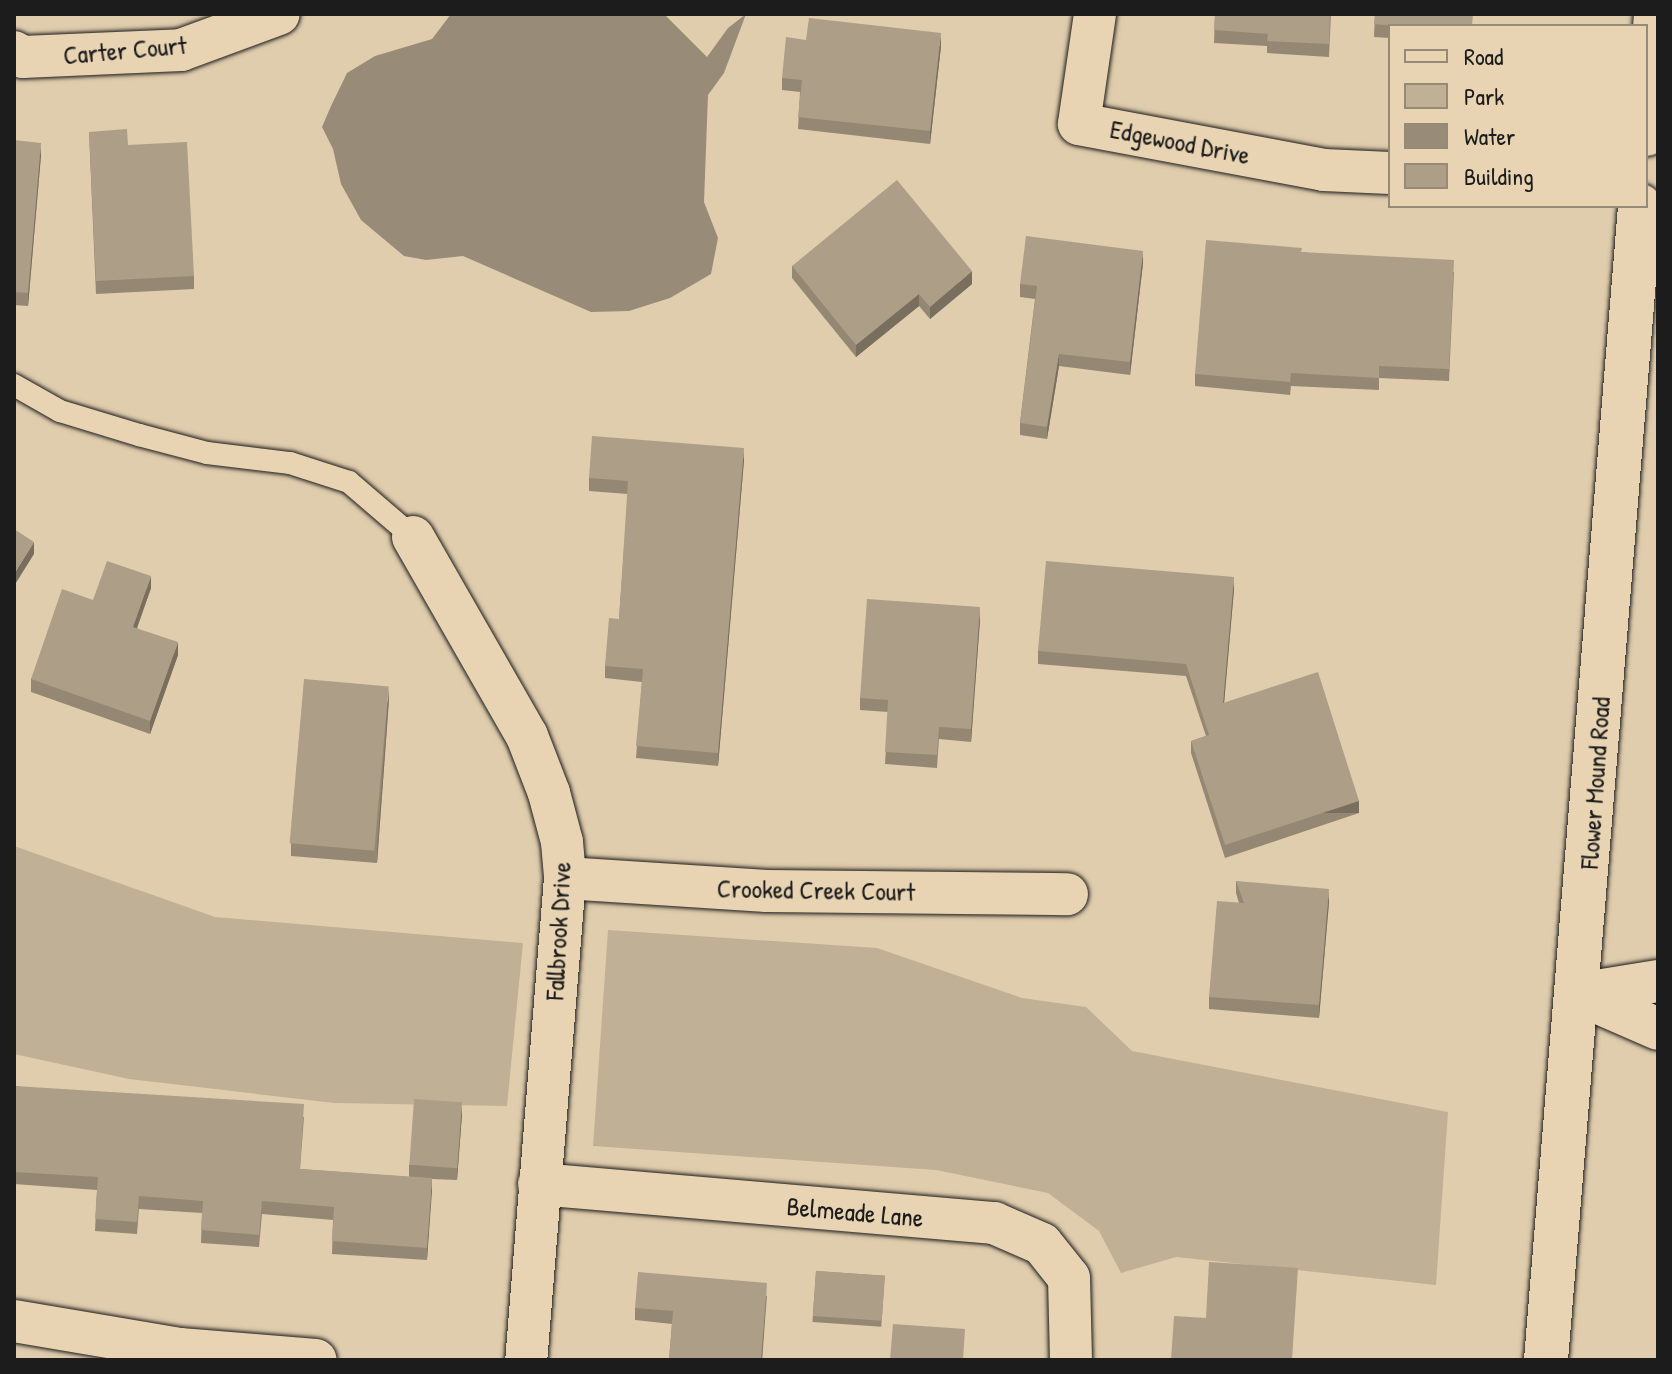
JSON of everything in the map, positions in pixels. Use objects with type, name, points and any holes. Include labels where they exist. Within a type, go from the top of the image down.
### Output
[{"type":"main road","points":[[1648,110],[1656,14]]},
{"type":"main road","name":"Flower Mound Road","points":[[1546,1360],[1640,208]]},
{"type":"street","name":"Carter Court","points":[[14,52],[23,57],[181,50],[279,14]]},
{"type":"street","name":"Edgewood Drive","points":[[1095,14],[1079,124],[1324,170],[1388,173]]},
{"type":"street","name":"Fallbrook Drive","points":[[413,537],[527,736],[553,805],[562,842],[565,878],[539,1184],[535,1289],[526,1360]]},
{"type":"street","name":"Crooked Creek Court","points":[[565,878],[767,891],[1067,894]]},
{"type":"street","points":[[1578,994],[1658,981]]},
{"type":"street","points":[[1578,994],[1658,1029]]},
{"type":"street","name":"Belmeade Lane","points":[[539,1184],[994,1223],[1042,1244],[1069,1278],[1071,1360]]},
{"type":"street","points":[[14,1321],[180,1349],[316,1360]]},
{"type":"lane","points":[[14,385],[60,411],[126,431],[207,453],[290,463],[349,482],[413,537]]},
{"type":"green space","points":[[14,846],[215,917],[523,943],[507,1106],[334,1103],[129,1079],[14,1054]]},
{"type":"green space","points":[[608,930],[877,948],[1022,998],[1086,1007],[1132,1051],[1448,1112],[1436,1285],[1176,1257],[1121,1273],[1099,1231],[1048,1193],[936,1170],[593,1146]]},
{"type":"water","points":[[451,14],[664,14],[707,57],[728,28],[746,14],[724,73],[708,95],[704,202],[718,238],[711,274],[670,298],[629,311],[591,312],[463,256],[426,260],[404,256],[361,220],[341,184],[333,149],[322,127],[331,106],[347,73],[375,56],[432,39]]},
{"type":"building","points":[[1215,14],[1330,14],[1329,44],[1267,41],[1268,34],[1214,30]]},
{"type":"building","points":[[1375,14],[1473,14],[1472,24],[1374,24]]},
{"type":"building","points":[[809,18],[941,33],[930,131],[798,117],[802,80],[782,78],[786,37],[806,40]]},
{"type":"building","points":[[127,129],[128,145],[187,142],[194,276],[96,281],[89,132]]},
{"type":"building","points":[[14,140],[41,143],[28,293],[14,292]]},
{"type":"building","points":[[897,180],[972,271],[930,307],[919,294],[856,345],[792,266]]},
{"type":"building","points":[[1026,236],[1143,251],[1130,362],[1059,354],[1047,427],[1020,423],[1037,286],[1020,284]]},
{"type":"building","points":[[1206,240],[1302,248],[1301,252],[1454,260],[1449,369],[1379,366],[1379,378],[1291,373],[1290,382],[1195,374]]},
{"type":"building","points":[[592,436],[744,448],[718,753],[636,746],[643,669],[605,666],[609,618],[619,619],[628,481],[589,478]]},
{"type":"building","points":[[14,529],[34,542],[14,574]]},
{"type":"building","points":[[107,561],[151,576],[133,627],[178,642],[150,721],[31,679],[62,589],[93,600]]},
{"type":"building","points":[[1046,561],[1234,577],[1223,703],[1318,672],[1359,801],[1225,845],[1191,741],[1209,735],[1186,664],[1038,651]]},
{"type":"building","points":[[867,599],[980,607],[971,729],[939,727],[937,755],[885,752],[888,700],[860,698]]},
{"type":"building","points":[[304,679],[389,686],[374,851],[290,843]]},
{"type":"building","points":[[1236,881],[1329,889],[1319,1005],[1209,997],[1217,901],[1244,903]]},
{"type":"building","points":[[14,1086],[304,1104],[300,1169],[432,1178],[427,1248],[332,1241],[334,1207],[262,1201],[259,1235],[201,1230],[203,1201],[139,1196],[137,1222],[95,1219],[98,1177],[14,1172]]},
{"type":"building","points":[[414,1099],[462,1102],[457,1168],[409,1165]]},
{"type":"building","points":[[1209,1262],[1298,1268],[1292,1360],[1171,1360],[1174,1316],[1206,1318]]},
{"type":"building","points":[[816,1271],[885,1276],[882,1321],[813,1316]]},
{"type":"building","points":[[638,1272],[767,1283],[761,1360],[669,1360],[673,1311],[635,1308]]},
{"type":"building","points":[[893,1324],[965,1329],[963,1360],[890,1360]]}]
